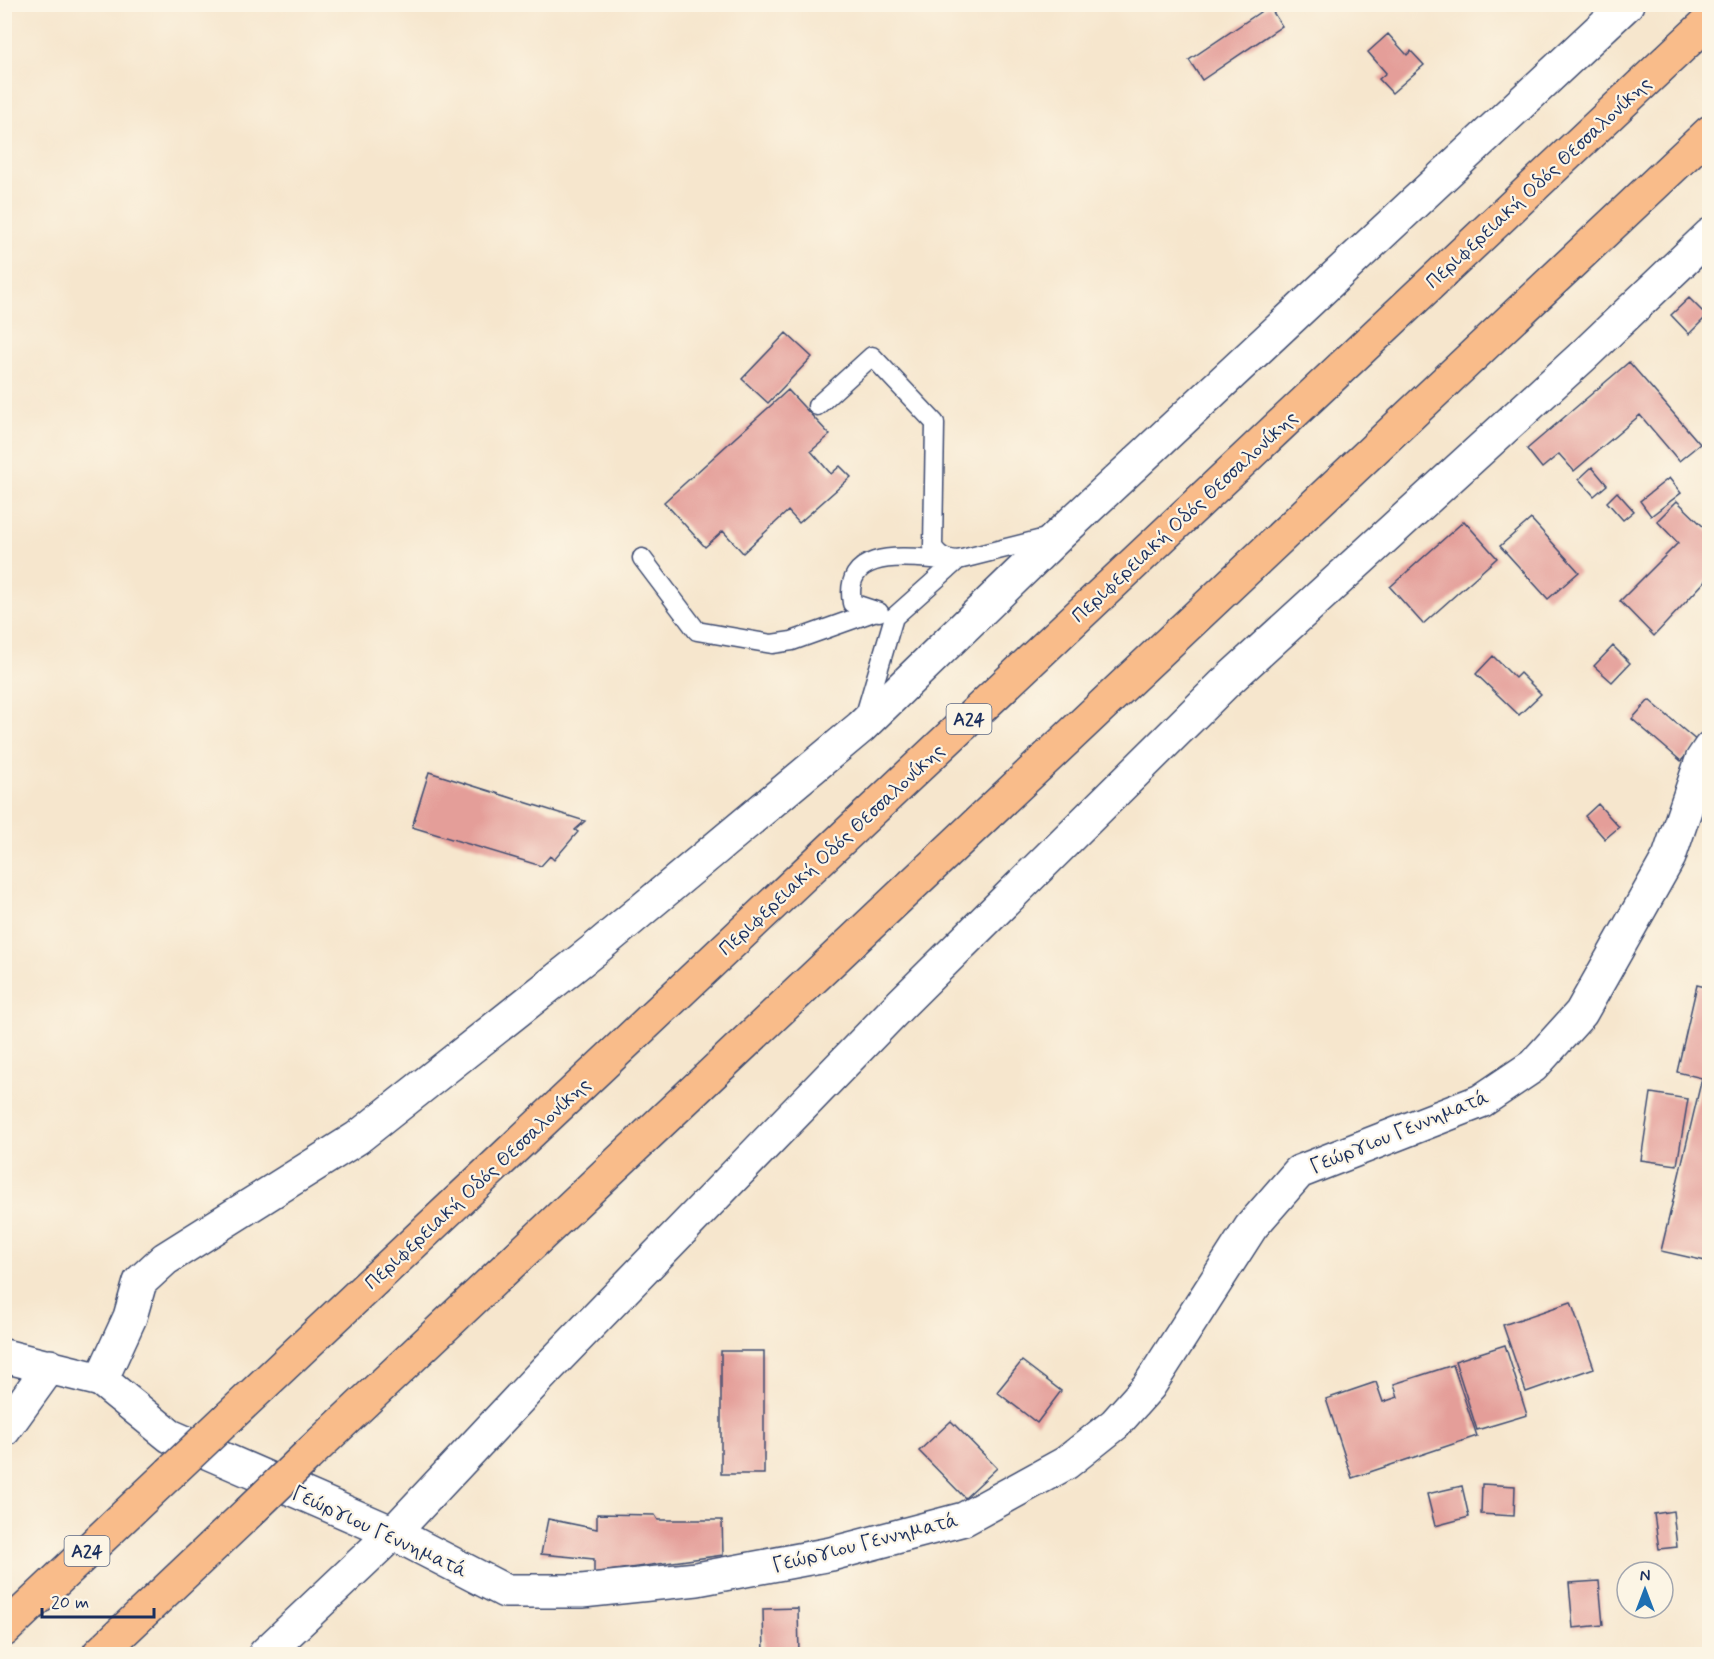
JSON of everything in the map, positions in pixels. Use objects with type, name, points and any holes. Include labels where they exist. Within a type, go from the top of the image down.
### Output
[{"type":"highway","name":"Περιφερειακή Οδός Θεσσαλονίκης","points":[[4,1630],[1710,20]]},
{"type":"highway","points":[[99,1654],[1710,132]]},
{"type":"street","points":[[4,1356],[101,1380],[127,1326],[140,1282],[165,1259],[357,1138],[594,950],[861,727],[1060,534],[1627,4]]},
{"type":"street","points":[[265,1654],[393,1533],[546,1370],[893,1012],[1215,693],[1583,356],[1710,235]]},
{"type":"street","name":"Γεώργιου Γεννηματά","points":[[101,1380],[170,1436],[393,1533],[505,1591],[582,1591],[698,1579],[831,1554],[964,1519],[1066,1463],[1114,1424],[1149,1386],[1251,1227],[1299,1172],[1481,1101],[1533,1066],[1581,1013],[1670,856],[1702,760],[1710,748]]},
{"type":"street","points":[[4,1430],[50,1366]]},
{"type":"lane","points":[[817,406],[872,356],[935,423],[933,547],[938,555],[946,559],[958,560]]},
{"type":"lane","points":[[894,617],[852,603],[850,587],[855,574],[865,564],[877,559],[958,560],[1060,534]]},
{"type":"lane","points":[[642,558],[697,631],[772,644],[792,641],[876,611]]},
{"type":"lane","points":[[861,727],[894,617],[958,560]]},
{"type":"building","points":[[1269,6],[1282,26],[1202,80],[1189,60]]},
{"type":"building","points":[[1388,34],[1407,55],[1411,51],[1424,65],[1392,93],[1379,79],[1386,73],[1368,52]]},
{"type":"building","points":[[1689,298],[1707,316],[1689,334],[1671,315]]},
{"type":"building","points":[[786,333],[812,357],[768,403],[742,379]]},
{"type":"building","points":[[1629,362],[1700,444],[1679,461],[1640,415],[1574,471],[1559,454],[1542,468],[1527,449]]},
{"type":"building","points":[[788,390],[830,435],[811,451],[831,474],[840,466],[851,477],[799,523],[788,511],[743,553],[723,531],[705,547],[664,502]]},
{"type":"building","points":[[1592,467],[1607,485],[1594,496],[1579,479]]},
{"type":"building","points":[[1669,478],[1681,493],[1651,516],[1640,501]]},
{"type":"building","points":[[1617,492],[1634,511],[1623,520],[1607,502]]},
{"type":"building","points":[[1677,501],[1710,533],[1710,566],[1705,571],[1710,576],[1654,636],[1620,601],[1678,543],[1657,521]]},
{"type":"building","points":[[1531,519],[1579,572],[1548,599],[1500,546]]},
{"type":"building","points":[[1464,521],[1497,558],[1423,624],[1390,587]]},
{"type":"building","points":[[1613,646],[1630,663],[1612,682],[1594,666]]},
{"type":"building","points":[[1493,656],[1515,678],[1520,673],[1541,694],[1519,715],[1476,674]]},
{"type":"building","points":[[1649,700],[1698,742],[1681,761],[1632,719]]},
{"type":"building","points":[[429,772],[585,821],[575,830],[578,832],[554,860],[550,856],[541,866],[412,827]]},
{"type":"building","points":[[1598,804],[1619,827],[1605,839],[1585,816]]},
{"type":"building","points":[[1697,985],[1710,988],[1710,1262],[1661,1251],[1702,1078],[1677,1072]]},
{"type":"building","points":[[1651,1093],[1688,1099],[1677,1165],[1641,1160]]},
{"type":"building","points":[[1571,1302],[1594,1368],[1526,1392],[1503,1325]]},
{"type":"building","points":[[1505,1345],[1527,1415],[1477,1430],[1455,1361]]},
{"type":"building","points":[[721,1351],[764,1351],[764,1474],[721,1474]]},
{"type":"building","points":[[1022,1361],[1061,1391],[1037,1423],[997,1392]]},
{"type":"building","points":[[1453,1365],[1477,1436],[1352,1478],[1326,1399],[1376,1382],[1383,1402],[1398,1397],[1394,1384]]},
{"type":"building","points":[[951,1421],[997,1468],[965,1498],[919,1451]]},
{"type":"building","points":[[1482,1484],[1515,1486],[1514,1516],[1481,1514]]},
{"type":"building","points":[[1462,1486],[1469,1517],[1435,1526],[1427,1494]]},
{"type":"building","points":[[1673,1511],[1677,1547],[1659,1549],[1654,1514]]},
{"type":"building","points":[[597,1514],[655,1515],[658,1520],[722,1520],[723,1555],[594,1573],[594,1559],[541,1554],[548,1519],[597,1529]]},
{"type":"building","points":[[1599,1581],[1603,1625],[1573,1628],[1569,1583]]},
{"type":"building","points":[[798,1608],[799,1654],[764,1654],[763,1609]]}]
